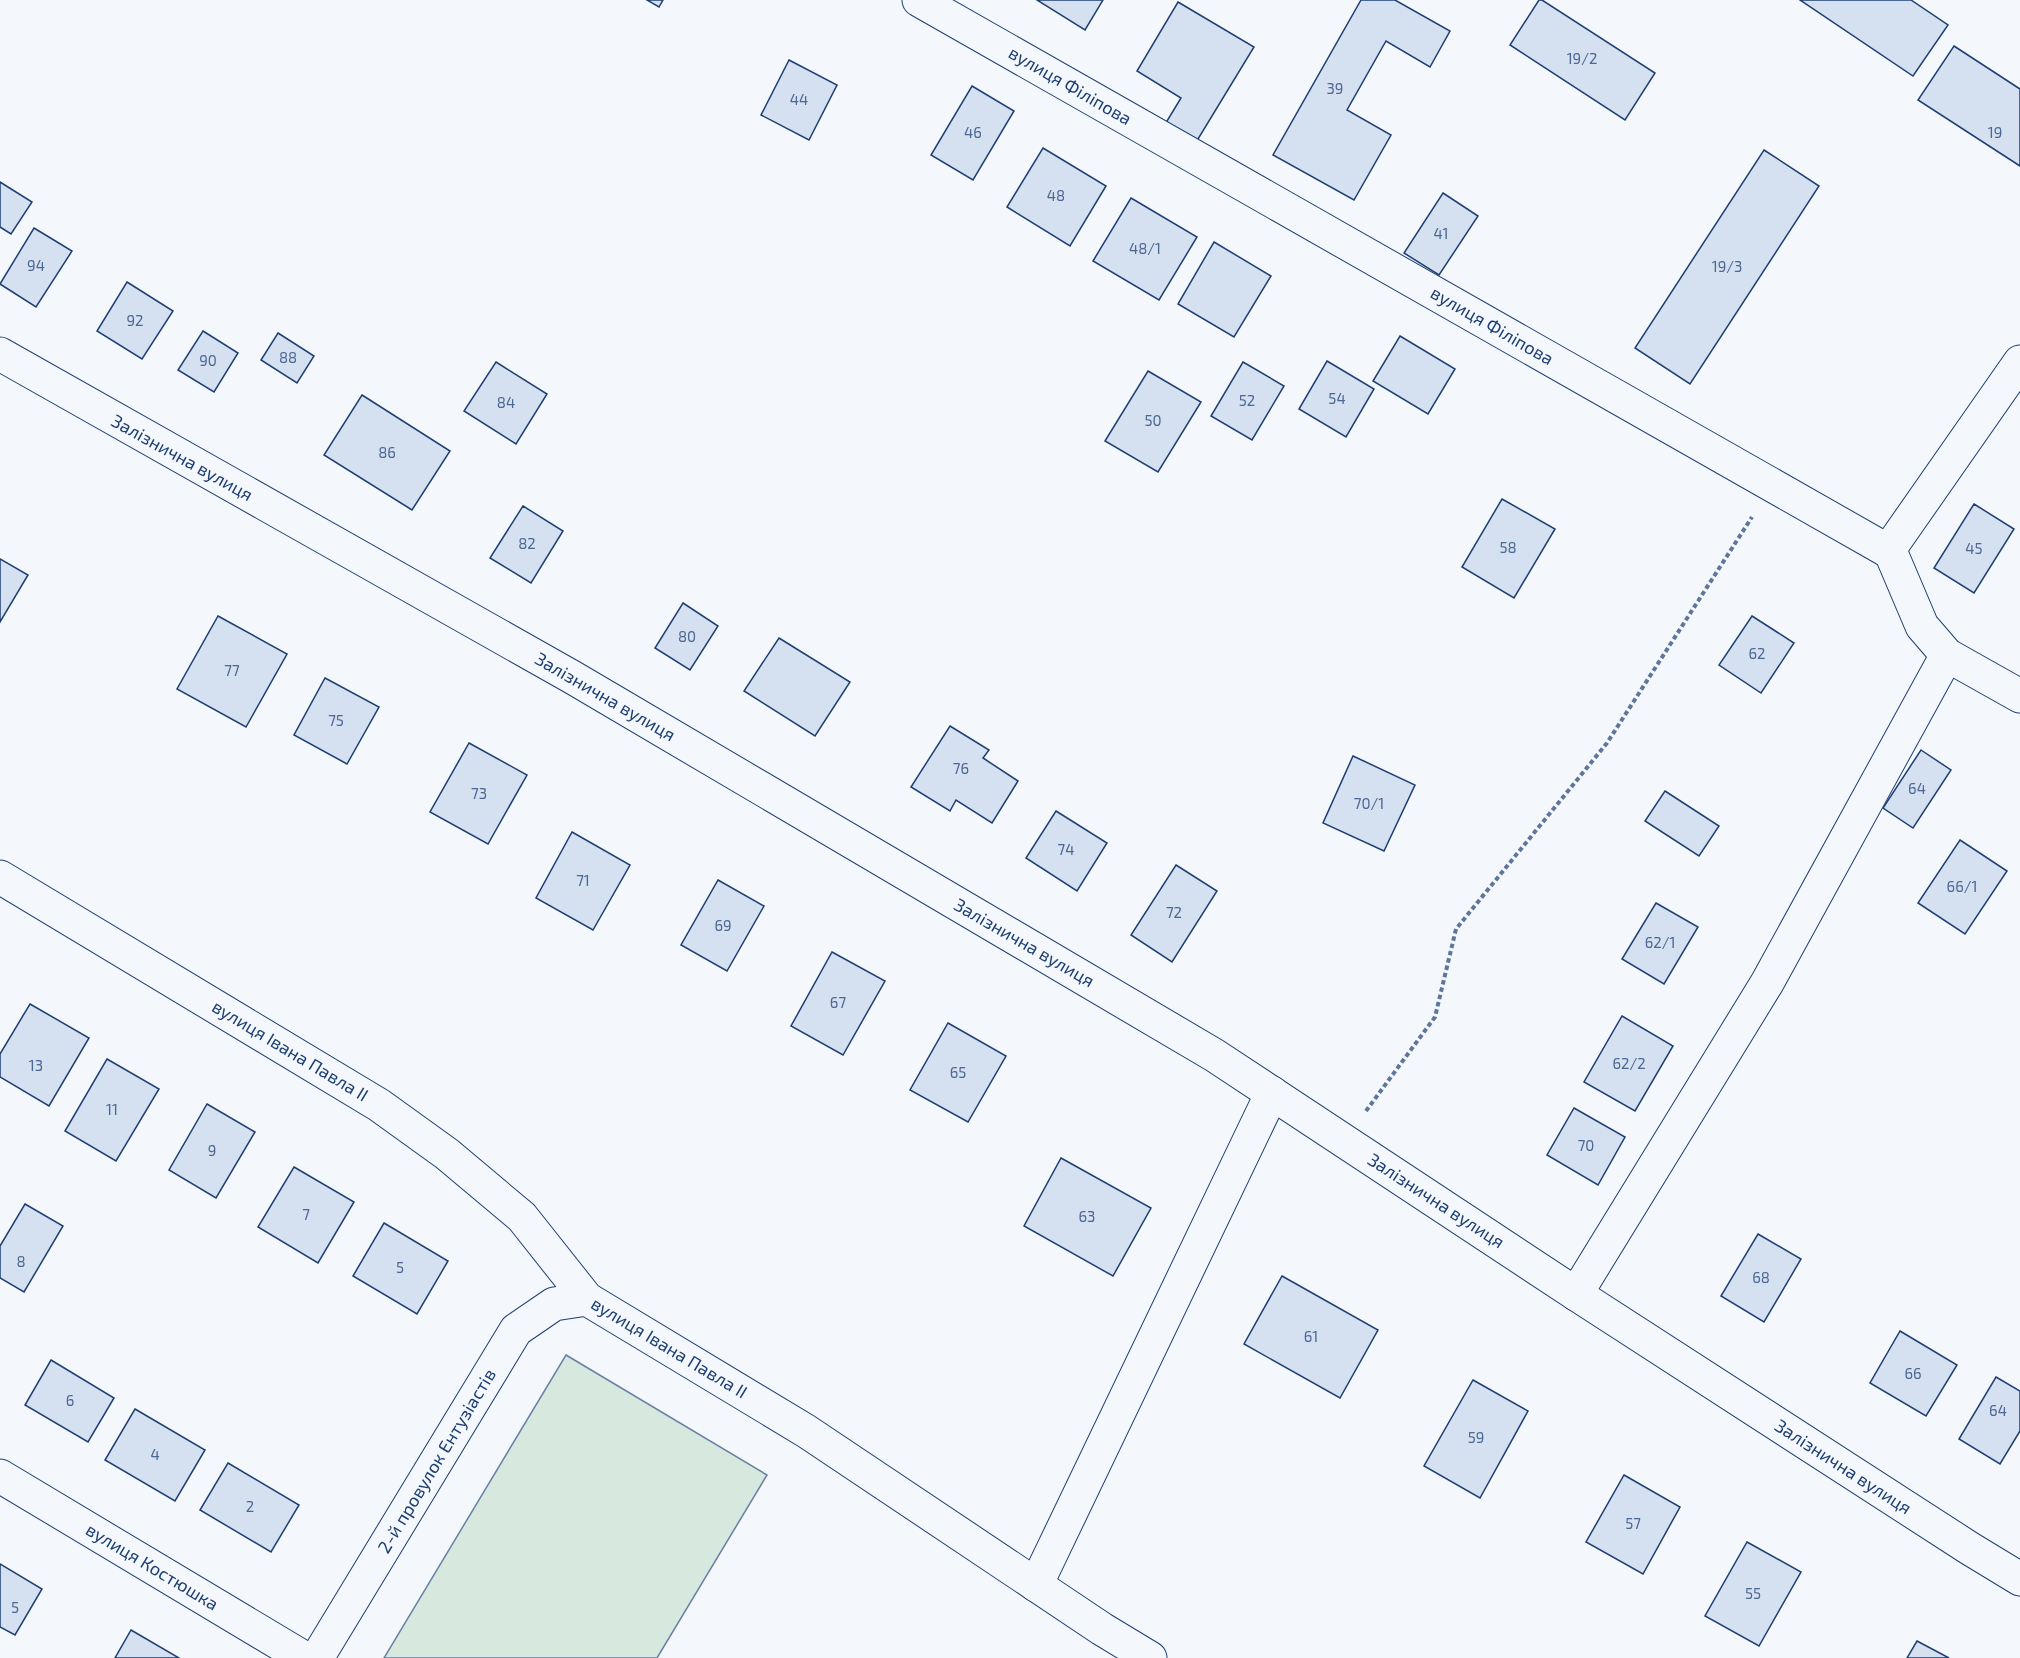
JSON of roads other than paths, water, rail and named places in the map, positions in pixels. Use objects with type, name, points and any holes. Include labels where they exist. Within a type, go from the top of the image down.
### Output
[{"type":"street","name":"вулиця Філіпова","points":[[919,0],[1888,551]]},
{"type":"street","name":"Залізнична вулиця","points":[[0,354],[572,677],[1214,1055],[1958,1542],[2020,1579]]},
{"type":"street","points":[[2020,362],[1888,551],[1891,553],[1922,626],[1947,655],[2020,696]]},
{"type":"street","points":[[1576,1293],[1767,983],[1947,655]]},
{"type":"street","name":"вулиця Івана Павла II","points":[[0,877],[380,1105],[447,1154],[522,1217],[586,1299],[806,1431],[1102,1629],[1150,1658]]},
{"type":"street","points":[[1036,1585],[1272,1094]]},
{"type":"street","name":"2-й провулок Ентузіастів","points":[[316,1658],[516,1330],[554,1304],[586,1299]]},
{"type":"street","name":"вулиця Костюшка","points":[[0,1476],[304,1658]]}]
